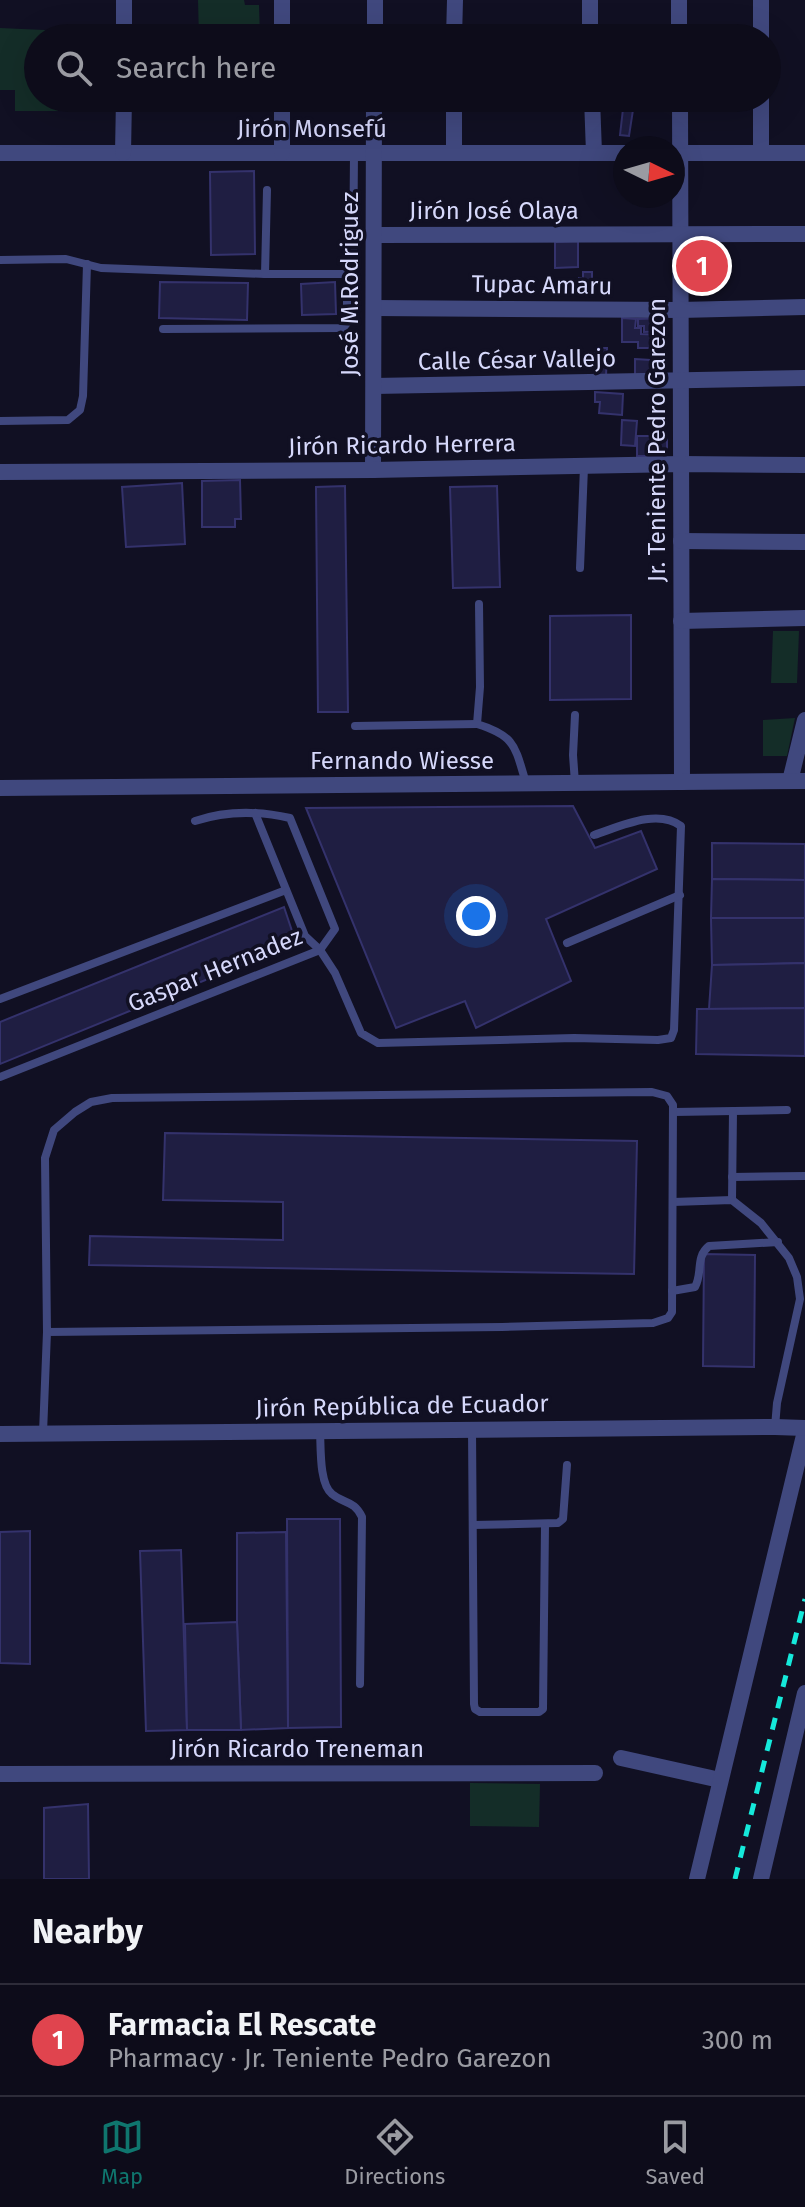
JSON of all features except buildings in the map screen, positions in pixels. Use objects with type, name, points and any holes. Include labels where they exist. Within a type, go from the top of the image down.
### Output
[{"type":"street","points":[[124,0],[124,24]]},
{"type":"street","points":[[282,0],[282,24]]},
{"type":"street","points":[[375,0],[375,24]]},
{"type":"street","points":[[454,24],[455,0]]},
{"type":"street","points":[[590,0],[590,24]]},
{"type":"street","points":[[679,0],[679,24]]},
{"type":"street","points":[[761,0],[761,24]]},
{"type":"street","points":[[123,153],[124,112]]},
{"type":"street","points":[[282,112],[282,153]]},
{"type":"street","name":"José M.Rodriguez","points":[[373,470],[374,112]]},
{"type":"street","points":[[454,112],[454,153]]},
{"type":"street","points":[[593,112],[594,153]]},
{"type":"street","name":"Jr. Teniente Pedro Garezon","points":[[677,136],[679,112]]},
{"type":"street","points":[[761,112],[761,153]]},
{"type":"street","name":"Jirón Monsefú","points":[[0,153],[613,153]]},
{"type":"street","points":[[685,153],[805,153]]},
{"type":"street","name":"Jr. Teniente Pedro Garezon","points":[[679,208],[682,782]]},
{"type":"street","name":"Jirón José Olaya","points":[[375,235],[805,234]]},
{"type":"street","name":"Tupac Amaru","points":[[374,308],[680,310],[805,307]]},
{"type":"street","name":"Calle César Vallejo","points":[[374,386],[805,378]]},
{"type":"street","name":"Jirón Ricardo Herrera","points":[[0,472],[805,465]]},
{"type":"street","points":[[681,541],[805,542]]},
{"type":"street","points":[[681,621],[805,618]]},
{"type":"street","points":[[797,781],[805,720]]},
{"type":"street","name":"Fernando Wiesse","points":[[0,788],[797,781]]},
{"type":"street","name":"Jirón República de Ecuador","points":[[0,1434],[775,1427],[805,1430]]},
{"type":"street","points":[[697,1879],[805,1430]]},
{"type":"street","points":[[761,1879],[801,1728],[805,1693]]},
{"type":"street","points":[[621,1758],[720,1780]]},
{"type":"street","name":"Jirón Ricardo Treneman","points":[[0,1774],[595,1773]]},
{"type":"lane","points":[[0,260],[66,259],[101,268],[353,274],[354,153]]},
{"type":"lane","points":[[265,274],[267,190]]},
{"type":"lane","points":[[0,421],[68,420],[80,410],[87,264]]},
{"type":"lane","points":[[163,329],[343,328],[347,323],[347,274]]},
{"type":"lane","points":[[580,568],[584,466]]},
{"type":"lane","points":[[477,724],[479,604]]},
{"type":"lane","points":[[575,715],[575,784]]},
{"type":"lane","points":[[355,726],[477,724],[498,730],[512,743],[526,784]]},
{"type":"lane","points":[[195,821],[214,814],[255,813],[305,936],[320,950],[335,973],[361,1033],[378,1043],[671,1038],[674,1030],[681,826],[645,818],[594,835]]},
{"type":"lane","name":"Gaspar Hernadez","points":[[0,1077],[320,950],[335,929],[292,820],[286,816],[255,813]]},
{"type":"lane","points":[[0,999],[286,890]]},
{"type":"lane","points":[[567,943],[680,895]]},
{"type":"lane","points":[[43,1434],[47,1332],[45,1158],[54,1130],[91,1102],[112,1098],[652,1092],[667,1096],[673,1105],[672,1312],[668,1318],[653,1323],[502,1327],[47,1332]]},
{"type":"lane","points":[[674,1112],[787,1110]]},
{"type":"lane","points":[[732,1200],[733,1111]]},
{"type":"lane","points":[[732,1177],[805,1176]]},
{"type":"lane","points":[[673,1202],[732,1200],[761,1223],[789,1258],[797,1277],[800,1299],[777,1403],[775,1427]]},
{"type":"lane","points":[[672,1291],[695,1287],[700,1278],[700,1259],[709,1246],[778,1242]]},
{"type":"lane","points":[[472,1429],[474,1704],[480,1712],[539,1712],[543,1709],[545,1525]]},
{"type":"lane","points":[[320,1431],[325,1486],[333,1495],[357,1508],[362,1517],[360,1684]]},
{"type":"lane","points":[[473,1525],[558,1523],[563,1519],[567,1465]]},
{"type":"green space","points":[[198,0],[244,0],[245,5],[259,5],[260,24],[199,24]]},
{"type":"green space","points":[[0,28],[24,29],[24,111],[15,111],[15,90],[0,90]]},
{"type":"green space","points":[[773,631],[799,631],[797,683],[771,683]]},
{"type":"green space","points":[[795,718],[787,756],[763,756],[763,720]]},
{"type":"green space","points":[[470,1783],[540,1784],[539,1827],[470,1826]]},
{"type":"railway","points":[[735,1879],[805,1599]]},
{"type":"place","name":"Farmacia El Rescate","points":[[702,266]]}]
